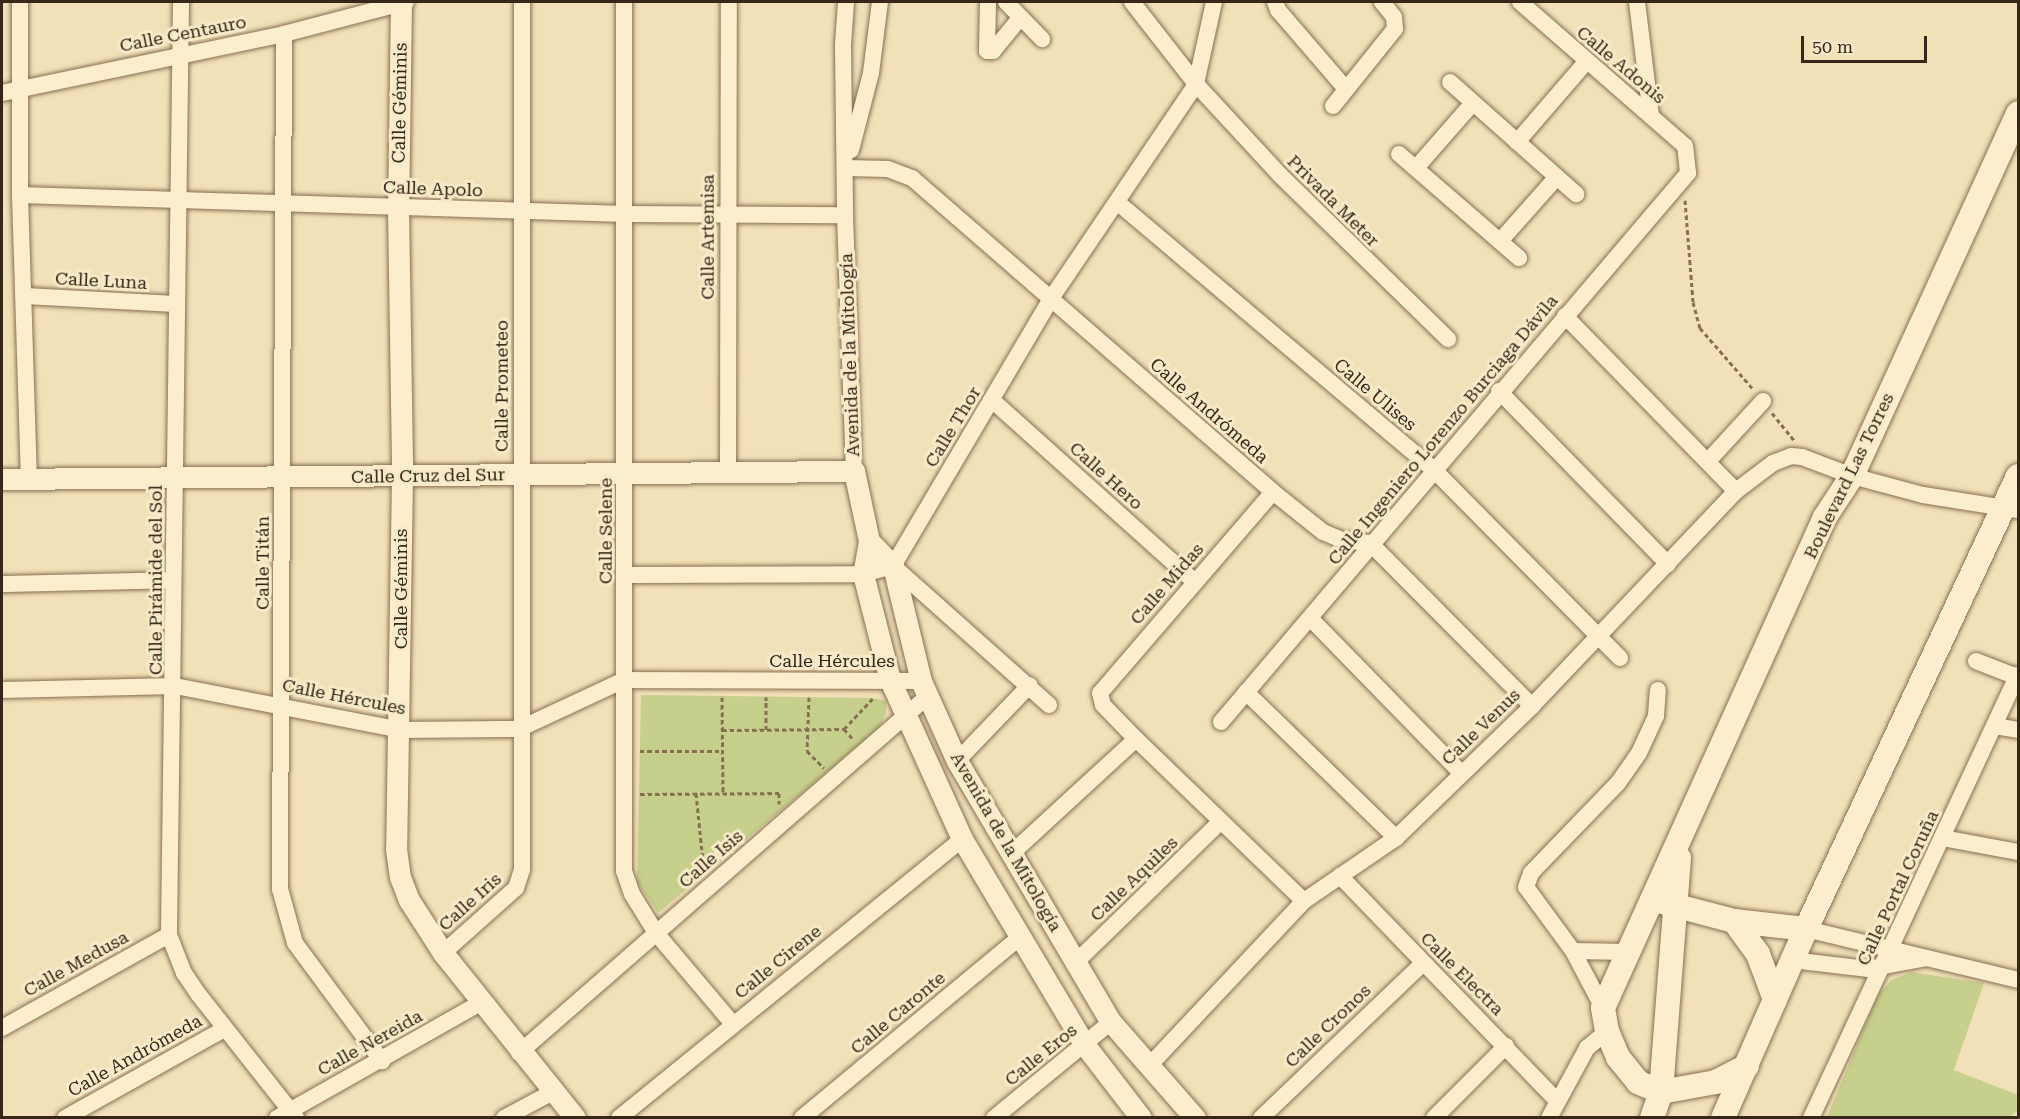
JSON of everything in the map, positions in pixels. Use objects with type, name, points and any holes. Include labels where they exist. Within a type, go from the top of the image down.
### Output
[{"type":"main road","name":"Boulevard Las Torres","points":[[1652,1118],[1660,1092],[1664,903],[1680,840],[1825,517],[1852,476],[2019,113]]},
{"type":"main road","points":[[1723,1118],[1806,929],[2012,508],[2019,476]]},
{"type":"main road","name":"Boulevard Las Torres","points":[[1605,1020],[1629,952],[1664,903]]},
{"type":"main road","points":[[1664,903],[1734,921],[1806,929]]},
{"type":"main road","points":[[1734,921],[1758,954],[1775,1000]]},
{"type":"main road","points":[[1605,1020],[1628,1070],[1638,1082],[1660,1092],[1716,1082],[1747,1066]]},
{"type":"street","points":[[20,2],[21,195],[29,478]]},
{"type":"street","name":"Calle Pirámide del Sol","points":[[181,2],[174,580],[175,686],[169,935],[184,973],[288,1115]]},
{"type":"street","name":"Calle Centauro","points":[[2,93],[179,53],[284,34],[403,2]]},
{"type":"street","name":"Calle Géminis","points":[[403,2],[398,208],[402,477],[401,730],[396,849],[400,877],[409,900],[443,953],[519,1053],[575,1118]]},
{"type":"street","name":"Calle Prometeo","points":[[520,879],[522,2]]},
{"type":"street","name":"Calle Selene","points":[[624,2],[626,214],[624,871],[632,894],[656,933],[732,1024]]},
{"type":"street","name":"Calle Artemisa","points":[[728,473],[729,2]]},
{"type":"street","name":"Avenida de la Mitología","points":[[846,2],[843,45],[845,215],[854,471],[869,541],[863,574],[890,680],[962,838],[1019,938],[1084,1044],[1141,1118]]},
{"type":"street","name":"Avenida de la Mitología","points":[[846,168],[872,73],[880,2]]},
{"type":"street","points":[[988,2],[987,51],[993,51],[1020,18]]},
{"type":"street","points":[[1006,2],[1042,39]]},
{"type":"street","name":"Privada Meter","points":[[1132,2],[1196,84],[1347,242],[1448,339]]},
{"type":"street","points":[[1196,84],[1214,2]]},
{"type":"street","points":[[1275,2],[1278,10],[1346,89]]},
{"type":"street","points":[[1333,106],[1395,29],[1394,17],[1382,2]]},
{"type":"street","name":"Calle Adonis","points":[[1520,2],[1586,62],[1685,146],[1690,163]]},
{"type":"street","points":[[1637,2],[1651,116]]},
{"type":"street","name":"Calle Titán","points":[[284,34],[283,705],[280,889],[285,918],[295,943],[382,1061]]},
{"type":"street","points":[[1517,142],[1586,62]]},
{"type":"street","points":[[1450,82],[1472,104],[1576,194]]},
{"type":"street","name":"Calle Thor","points":[[893,567],[1050,300],[1196,84]]},
{"type":"street","points":[[1416,168],[1472,104]]},
{"type":"street","points":[[1399,154],[1501,240],[1519,258]]},
{"type":"street","name":"Calle Ingeniero Lorenzo Burciaga Dávila","points":[[1221,722],[1499,391],[1684,181],[1690,163]]},
{"type":"street","name":"Calle Andrómeda","points":[[846,168],[888,168],[912,178],[1050,300],[1273,492],[1323,532],[1342,540],[1370,543]]},
{"type":"street","points":[[1501,240],[1557,178]]},
{"type":"street","name":"Calle Apolo","points":[[21,195],[522,212],[845,215]]},
{"type":"street","name":"Calle Ulises","points":[[1117,202],[1433,469],[1620,658]]},
{"type":"street","name":"Calle Luna","points":[[24,296],[177,304]]},
{"type":"street","points":[[1565,316],[1709,460],[1736,491]]},
{"type":"street","points":[[1499,391],[1668,564]]},
{"type":"street","name":"Calle Hero","points":[[992,400],[1195,582]]},
{"type":"street","points":[[1709,460],[1763,401]]},
{"type":"street","name":"Calle Venus","points":[[1148,1067],[1304,901],[1396,838],[1532,706],[1736,491],[1781,459],[1810,460],[1852,476],[1923,495],[2012,508]]},
{"type":"street","name":"Calle Cruz del Sur","points":[[2,479],[854,471]]},
{"type":"street","name":"Calle Midas","points":[[1136,739],[1103,705],[1102,686],[1273,492]]},
{"type":"street","name":"Avenida de la Mitología","points":[[869,541],[893,567],[925,688],[957,760],[1111,1022],[1194,1118]]},
{"type":"street","points":[[1370,543],[1532,706]]},
{"type":"street","points":[[625,575],[863,574],[893,567],[1030,685],[1049,705]]},
{"type":"street","points":[[2,584],[174,580]]},
{"type":"street","points":[[1310,618],[1461,773]]},
{"type":"street","points":[[1976,661],[2018,676]]},
{"type":"street","name":"Calle Portal Coruña","points":[[1811,1118],[1894,947],[2018,676]]},
{"type":"street","name":"Calle Hércules","points":[[2,690],[175,686],[283,705],[401,730],[519,729],[624,681],[890,680],[925,688]]},
{"type":"street","points":[[957,760],[1030,685]]},
{"type":"street","name":"Calle Isis","points":[[519,1053],[906,715],[925,688]]},
{"type":"street","points":[[1549,1118],[1556,1100],[1605,1020],[1573,951],[1529,893],[1528,879],[1618,783],[1639,753],[1656,716],[1658,690]]},
{"type":"street","points":[[1246,692],[1396,838]]},
{"type":"street","points":[[1995,726],[2019,730]]},
{"type":"street","points":[[1012,853],[1136,739],[1304,901]]},
{"type":"street","name":"Calle Aquiles","points":[[1075,963],[1220,822]]},
{"type":"street","name":"Calle Cirene","points":[[619,1118],[962,838]]},
{"type":"street","points":[[1943,838],[2019,852]]},
{"type":"street","name":"Calle Electra","points":[[1340,876],[1556,1100]]},
{"type":"street","name":"Calle Iris","points":[[443,953],[516,888],[520,879]]},
{"type":"street","points":[[1806,929],[1894,947],[1926,958],[2019,980]]},
{"type":"street","name":"Calle Medusa","points":[[2,1028],[169,935]]},
{"type":"street","name":"Calle Caronte","points":[[802,1118],[1019,938]]},
{"type":"street","points":[[1573,951],[1629,952]]},
{"type":"street","points":[[1792,960],[1882,969],[1926,958]]},
{"type":"street","name":"Calle Cronos","points":[[1261,1118],[1423,963]]},
{"type":"street","name":"Calle Nereida","points":[[288,1115],[482,1002]]},
{"type":"street","name":"Calle Eros","points":[[994,1118],[1111,1022]]},
{"type":"street","name":"Calle Andrómeda","points":[[65,1118],[224,1029]]},
{"type":"street","points":[[1434,1118],[1506,1046]]},
{"type":"street","points":[[504,1118],[553,1092]]},
{"type":"path","points":[[1684,181],[1689,269],[1701,328],[1810,460]]},
{"type":"path","points":[[722,680],[723,793]]},
{"type":"path","points":[[722,730],[844,729],[890,680]]},
{"type":"path","points":[[766,681],[766,730]]},
{"type":"path","points":[[810,681],[807,751],[834,778]]},
{"type":"path","points":[[624,751],[722,751]]},
{"type":"path","points":[[696,793],[706,890]]},
{"type":"path","points":[[623,794],[779,793],[780,825]]},
{"type":"green space","points":[[641,695],[873,698],[886,701],[886,713],[879,728],[658,913],[637,882]]},
{"type":"green space","points":[[1911,972],[1984,983],[1954,1070],[2018,1095],[2018,1110],[2011,1117],[1827,1117],[1878,994],[1892,980]]}]
